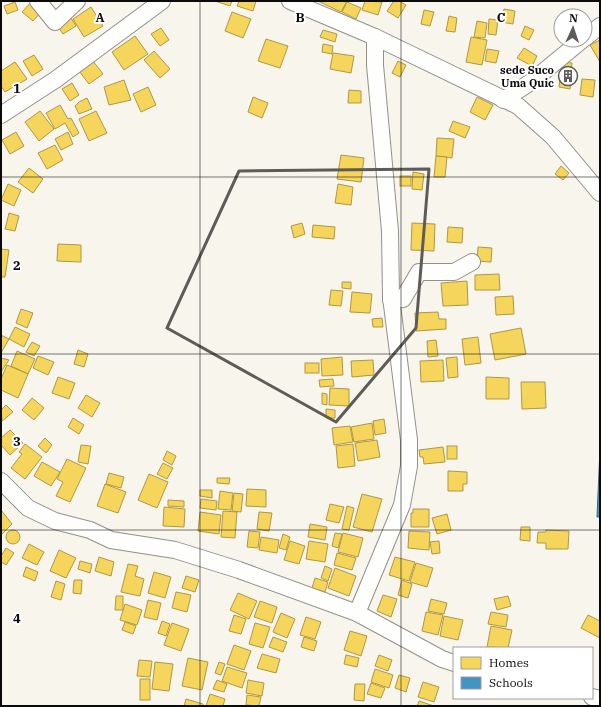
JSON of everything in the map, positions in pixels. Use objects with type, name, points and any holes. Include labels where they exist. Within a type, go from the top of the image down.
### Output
[{"type":"street","points":[[38,1],[55,22],[64,4]]},
{"type":"street","points":[[1,115],[55,80],[162,1]]},
{"type":"street","points":[[290,1],[375,36],[518,106],[553,138],[600,193]]},
{"type":"street","points":[[356,613],[402,506],[409,466],[407,424],[391,300],[390,231],[375,64],[375,36]]},
{"type":"street","points":[[504,100],[531,82],[572,48]]},
{"type":"street","points":[[391,300],[403,299],[418,272],[454,272],[472,262]]},
{"type":"street","points":[[1,481],[28,508],[55,521],[90,530],[111,540],[175,550],[239,570],[356,613],[442,659],[453,663]]},
{"type":"highlighted area","points":[[429,169],[416,328],[336,422],[167,328],[239,171]]},
{"type":"building: Homes","points":[[32,1],[48,4],[33,21],[22,12]]},
{"type":"building: Homes","points":[[215,1],[232,1],[230,6]]},
{"type":"building: Homes","points":[[239,1],[256,1],[253,11],[237,6]]},
{"type":"building: Homes","points":[[318,1],[347,1],[341,12]]},
{"type":"building: Homes","points":[[365,1],[382,2],[378,15],[362,10]]},
{"type":"building: Homes","points":[[394,1],[399,1],[406,5],[398,18],[387,11]]},
{"type":"building: Homes","points":[[15,2],[18,10],[7,14],[4,6]]},
{"type":"building: Homes","points":[[347,2],[361,8],[356,19],[342,12]]},
{"type":"building: Homes","points":[[91,7],[103,26],[84,37],[73,19]]},
{"type":"building: Homes","points":[[504,9],[515,11],[513,24],[501,22]]},
{"type":"building: Homes","points":[[424,10],[434,12],[430,26],[421,24]]},
{"type":"building: Homes","points":[[232,12],[251,19],[243,38],[225,31]]},
{"type":"building: Homes","points":[[68,13],[76,26],[63,34],[56,24]]},
{"type":"building: Homes","points":[[449,16],[457,18],[455,32],[446,31]]},
{"type":"building: Homes","points":[[489,19],[498,20],[496,35],[488,34]]},
{"type":"building: Homes","points":[[477,21],[487,23],[485,38],[474,37]]},
{"type":"building: Homes","points":[[525,26],[534,30],[529,40],[521,36]]},
{"type":"building: Homes","points":[[161,28],[169,40],[160,46],[151,34]]},
{"type":"building: Homes","points":[[323,30],[337,34],[335,42],[320,37]]},
{"type":"building: Homes","points":[[135,36],[148,54],[124,70],[112,52]]},
{"type":"building: Homes","points":[[471,37],[487,40],[482,65],[466,62]]},
{"type":"building: Homes","points":[[266,39],[288,46],[280,68],[258,61]]},
{"type":"building: Homes","points":[[600,40],[600,62],[592,48],[593,44]]},
{"type":"building: Homes","points":[[323,44],[333,46],[332,54],[322,52]]},
{"type":"building: Homes","points":[[524,48],[537,56],[532,66],[517,58]]},
{"type":"building: Homes","points":[[487,49],[499,51],[496,63],[485,61]]},
{"type":"building: Homes","points":[[154,51],[170,69],[160,78],[144,60]]},
{"type":"building: Homes","points":[[333,53],[354,56],[351,73],[330,69]]},
{"type":"building: Homes","points":[[34,55],[43,69],[32,76],[23,61]]},
{"type":"building: Homes","points":[[93,61],[103,74],[89,84],[79,71]]},
{"type":"building: Homes","points":[[398,61],[406,65],[400,77],[392,73]]},
{"type":"building: Homes","points":[[15,62],[27,79],[5,92],[1,86],[1,71]]},
{"type":"building: Homes","name":"sede Suco Uma Quic","points":[[562,62],[572,63],[571,71],[577,72],[576,81],[571,81],[570,89],[559,87]]},
{"type":"building: Homes","points":[[582,79],[595,80],[593,97],[580,95]]},
{"type":"building: Homes","points":[[124,80],[131,100],[109,105],[104,87]]},
{"type":"building: Homes","points":[[72,83],[79,95],[70,101],[62,89]]},
{"type":"building: Homes","points":[[148,87],[156,105],[141,112],[133,94]]},
{"type":"building: Homes","points":[[349,90],[361,91],[361,103],[348,103]]},
{"type":"building: Homes","points":[[253,97],[268,103],[262,118],[248,112]]},
{"type":"building: Homes","points":[[477,97],[493,105],[485,120],[470,112]]},
{"type":"building: Homes","points":[[87,98],[92,109],[79,114],[75,106]]},
{"type":"building: Homes","points":[[60,105],[68,119],[71,118],[79,133],[73,137],[65,123],[55,129],[46,113]]},
{"type":"building: Homes","points":[[40,111],[54,129],[39,141],[25,122]]},
{"type":"building: Homes","points":[[96,111],[107,133],[89,141],[79,119]]},
{"type":"building: Homes","points":[[453,121],[470,127],[465,138],[449,131]]},
{"type":"building: Homes","points":[[16,132],[24,146],[10,154],[2,140]]},
{"type":"building: Homes","points":[[68,132],[73,144],[61,150],[55,139]]},
{"type":"building: Homes","points":[[437,138],[454,139],[452,158],[436,156]]},
{"type":"building: Homes","points":[[55,145],[63,160],[47,169],[38,153]]},
{"type":"building: Homes","points":[[341,155],[364,158],[361,182],[337,179]]},
{"type":"building: Homes","points":[[436,156],[447,157],[445,177],[434,177]]},
{"type":"building: Homes","points":[[561,166],[569,173],[563,180],[555,174]]},
{"type":"building: Homes","points":[[29,168],[43,179],[33,193],[18,182]]},
{"type":"building: Homes","points":[[413,172],[424,174],[422,190],[412,189]]},
{"type":"building: Homes","points":[[400,176],[411,176],[411,186],[400,186]]},
{"type":"building: Homes","points":[[8,184],[21,190],[14,206],[1,200]]},
{"type":"building: Homes","points":[[338,184],[353,187],[351,205],[335,203]]},
{"type":"building: Homes","points":[[9,213],[19,216],[15,231],[5,229]]},
{"type":"building: Homes","points":[[302,223],[305,234],[294,238],[291,226]]},
{"type":"building: Homes","points":[[412,223],[435,224],[434,251],[411,250]]},
{"type":"building: Homes","points":[[313,225],[335,227],[334,239],[312,237]]},
{"type":"building: Homes","points":[[448,227],[463,228],[462,243],[447,242]]},
{"type":"building: Homes","points":[[58,244],[81,245],[81,262],[57,261]]},
{"type":"building: Homes","points":[[478,247],[492,248],[491,262],[477,261]]},
{"type":"building: Homes","points":[[1,249],[9,250],[5,277],[1,277]]},
{"type":"building: Homes","points":[[499,274],[500,290],[475,290],[475,275]]},
{"type":"building: Homes","points":[[467,281],[468,305],[443,306],[441,283]]},
{"type":"building: Homes","points":[[342,282],[351,282],[351,289],[342,288]]},
{"type":"building: Homes","points":[[331,290],[343,291],[341,306],[329,305]]},
{"type":"building: Homes","points":[[352,292],[372,294],[370,313],[350,312]]},
{"type":"building: Homes","points":[[513,296],[514,314],[496,315],[495,297]]},
{"type":"building: Homes","points":[[21,309],[33,313],[27,328],[16,323]]},
{"type":"building: Homes","points":[[438,312],[439,319],[446,319],[446,329],[416,331],[415,313]]},
{"type":"building: Homes","points":[[382,318],[383,327],[373,327],[372,319]]},
{"type":"building: Homes","points":[[15,327],[30,334],[24,347],[9,339]]},
{"type":"building: Homes","points":[[521,328],[526,354],[495,360],[490,334]]},
{"type":"building: Homes","points":[[1,335],[9,339],[1,353]]},
{"type":"building: Homes","points":[[478,337],[481,363],[465,365],[462,339]]},
{"type":"building: Homes","points":[[436,340],[438,356],[428,357],[427,341]]},
{"type":"building: Homes","points":[[32,342],[40,346],[34,356],[26,352]]},
{"type":"building: Homes","points":[[78,350],[88,354],[84,367],[74,364]]},
{"type":"building: Homes","points":[[17,351],[35,359],[28,374],[11,366]]},
{"type":"building: Homes","points":[[38,356],[54,362],[48,375],[33,368]]},
{"type":"building: Homes","points":[[342,357],[343,375],[322,376],[321,359]]},
{"type":"building: Homes","points":[[457,357],[458,377],[448,378],[446,358]]},
{"type":"building: Homes","points":[[1,358],[9,360],[1,372]]},
{"type":"building: Homes","points":[[373,360],[374,375],[352,377],[351,361]]},
{"type":"building: Homes","points":[[443,360],[444,381],[421,382],[420,361]]},
{"type":"building: Homes","points":[[305,363],[319,363],[319,373],[305,373]]},
{"type":"building: Homes","points":[[7,365],[28,374],[18,398],[1,390],[1,379]]},
{"type":"building: Homes","points":[[58,377],[75,383],[69,399],[52,393]]},
{"type":"building: Homes","points":[[486,377],[509,378],[509,399],[486,399]]},
{"type":"building: Homes","points":[[333,379],[334,386],[320,387],[319,380]]},
{"type":"building: Homes","points":[[521,382],[545,382],[546,408],[522,409]]},
{"type":"building: Homes","points":[[330,388],[349,389],[349,406],[329,405]]},
{"type":"building: Homes","points":[[322,393],[327,394],[327,405],[322,404]]},
{"type":"building: Homes","points":[[86,395],[100,403],[92,417],[78,408]]},
{"type":"building: Homes","points":[[32,398],[44,408],[34,420],[22,410]]},
{"type":"building: Homes","points":[[6,405],[13,412],[2,421],[1,410]]},
{"type":"building: Homes","points":[[326,409],[335,410],[335,418],[326,418]]},
{"type":"building: Homes","points":[[73,418],[84,425],[79,434],[68,427]]},
{"type":"building: Homes","points":[[384,419],[386,433],[375,435],[373,421]]},
{"type":"building: Homes","points":[[372,423],[374,439],[354,442],[351,427]]},
{"type":"building: Homes","points":[[350,426],[353,442],[334,445],[332,428]]},
{"type":"building: Homes","points":[[10,430],[23,443],[10,455],[1,445],[1,438]]},
{"type":"building: Homes","points":[[45,438],[52,445],[46,453],[38,446]]},
{"type":"building: Homes","points":[[377,440],[380,457],[358,461],[355,443]]},
{"type":"building: Homes","points":[[25,444],[42,457],[25,479],[11,468],[22,454],[19,452]]},
{"type":"building: Homes","points":[[353,444],[355,466],[338,468],[336,446]]},
{"type":"building: Homes","points":[[81,445],[91,446],[88,464],[78,462]]},
{"type":"building: Homes","points":[[447,446],[457,446],[457,459],[447,459]]},
{"type":"building: Homes","points":[[443,447],[445,462],[424,464],[423,457],[420,457],[419,450]]},
{"type":"building: Homes","points":[[167,451],[176,456],[172,465],[163,460]]},
{"type":"building: Homes","points":[[67,459],[86,468],[70,502],[56,496],[63,482],[57,479]]},
{"type":"building: Homes","points":[[42,462],[60,472],[51,486],[34,476]]},
{"type":"building: Homes","points":[[163,463],[173,468],[167,479],[157,474]]},
{"type":"building: Homes","points":[[448,471],[467,472],[467,484],[463,484],[463,491],[448,491]]},
{"type":"building: Homes","points":[[109,473],[124,477],[121,488],[106,484]]},
{"type":"building: Homes","points":[[149,474],[168,482],[157,508],[138,500]]},
{"type":"building: Homes","points":[[217,478],[230,478],[229,484],[217,483]]},
{"type":"building: Homes","points":[[105,484],[126,492],[118,513],[97,506]]},
{"type":"building: Homes","points":[[247,489],[266,490],[266,507],[246,506]]},
{"type":"building: Homes","points":[[200,490],[212,490],[212,498],[200,496]]},
{"type":"building: Homes","points":[[220,491],[233,493],[231,510],[218,509]]},
{"type":"building: Homes","points":[[234,493],[243,494],[241,512],[232,511]]},
{"type":"building: Homes","points":[[362,494],[382,499],[372,532],[353,527]]},
{"type":"building: Homes","points":[[201,499],[217,501],[216,510],[200,508]]},
{"type":"building: Homes","points":[[168,500],[184,501],[184,507],[168,506]]},
{"type":"building: Homes","points":[[330,504],[344,507],[339,523],[326,520]]},
{"type":"building: Homes","points":[[347,506],[354,508],[349,530],[342,529]]},
{"type":"building: Homes","points":[[164,507],[185,509],[184,527],[163,526]]},
{"type":"building: Homes","points":[[413,509],[429,509],[429,527],[411,527],[411,513],[413,513]]},
{"type":"building: Homes","points":[[1,510],[12,524],[1,535]]},
{"type":"building: Homes","points":[[223,511],[237,512],[235,538],[221,537]]},
{"type":"building: Homes","points":[[200,512],[221,515],[219,534],[198,531]]},
{"type":"building: Homes","points":[[259,512],[272,513],[269,531],[257,529]]},
{"type":"building: Homes","points":[[447,514],[451,530],[437,534],[432,518]]},
{"type":"building: Homes","points":[[310,524],[327,527],[325,540],[308,537]]},
{"type":"building: Homes","points":[[521,527],[530,527],[530,541],[520,540]]},
{"type":"building: Homes","points":[[10,530],[16,530],[20,534],[20,540],[16,544],[10,544],[6,540],[6,534]]},
{"type":"building: Homes","points":[[546,530],[569,531],[568,549],[546,549],[546,543],[537,543],[538,532],[546,532]]},
{"type":"building: Homes","points":[[249,531],[260,532],[258,548],[247,547]]},
{"type":"building: Homes","points":[[409,531],[430,532],[429,550],[408,548]]},
{"type":"building: Homes","points":[[335,533],[342,534],[338,548],[332,546]]},
{"type":"building: Homes","points":[[343,533],[363,538],[358,557],[338,552]]},
{"type":"building: Homes","points":[[283,534],[290,537],[286,550],[279,548]]},
{"type":"building: Homes","points":[[261,537],[279,540],[277,553],[259,550]]},
{"type":"building: Homes","points":[[290,541],[305,546],[299,564],[284,560]]},
{"type":"building: Homes","points":[[309,541],[328,544],[325,562],[306,559]]},
{"type":"building: Homes","points":[[439,541],[440,553],[432,554],[430,542]]},
{"type":"building: Homes","points":[[29,544],[44,552],[37,565],[22,558]]},
{"type":"building: Homes","points":[[6,548],[14,553],[6,565],[1,562],[1,556]]},
{"type":"building: Homes","points":[[59,550],[76,558],[66,578],[50,571]]},
{"type":"building: Homes","points":[[337,553],[356,558],[352,570],[334,565]]},
{"type":"building: Homes","points":[[99,557],[114,562],[111,576],[95,571]]},
{"type":"building: Homes","points":[[395,557],[415,562],[409,581],[389,575]]},
{"type":"building: Homes","points":[[80,561],[92,564],[90,573],[78,569]]},
{"type":"building: Homes","points":[[416,563],[433,568],[427,587],[410,582]]},
{"type":"building: Homes","points":[[128,564],[138,566],[135,576],[144,579],[140,596],[121,592]]},
{"type":"building: Homes","points":[[325,566],[332,569],[328,581],[321,578]]},
{"type":"building: Homes","points":[[26,567],[38,572],[35,581],[23,576]]},
{"type":"building: Homes","points":[[335,568],[356,576],[349,596],[328,588]]},
{"type":"building: Homes","points":[[154,572],[171,577],[165,598],[148,593]]},
{"type":"building: Homes","points":[[186,576],[199,580],[195,592],[182,588]]},
{"type":"building: Homes","points":[[315,578],[328,582],[325,592],[312,588]]},
{"type":"building: Homes","points":[[74,580],[82,580],[81,594],[73,593]]},
{"type":"building: Homes","points":[[402,580],[412,584],[408,598],[398,595]]},
{"type":"building: Homes","points":[[56,581],[65,584],[61,600],[51,597]]},
{"type":"building: Homes","points":[[176,592],[191,595],[187,612],[172,608]]},
{"type":"building: Homes","points":[[238,593],[257,601],[249,619],[230,610]]},
{"type":"building: Homes","points":[[383,595],[397,599],[391,617],[377,611]]},
{"type":"building: Homes","points":[[116,596],[123,596],[123,610],[115,610]]},
{"type":"building: Homes","points":[[508,596],[511,606],[497,610],[494,599]]},
{"type":"building: Homes","points":[[431,599],[447,603],[444,614],[428,611]]},
{"type":"building: Homes","points":[[148,600],[161,603],[157,620],[144,617]]},
{"type":"building: Homes","points":[[260,601],[277,607],[272,623],[254,617]]},
{"type":"building: Homes","points":[[125,604],[142,610],[137,625],[120,620]]},
{"type":"building: Homes","points":[[426,612],[443,615],[438,635],[422,631]]},
{"type":"building: Homes","points":[[491,612],[508,615],[506,627],[488,624]]},
{"type":"building: Homes","points":[[281,613],[295,619],[287,638],[273,632]]},
{"type":"building: Homes","points":[[234,615],[246,619],[241,634],[229,631]]},
{"type":"building: Homes","points":[[588,615],[600,621],[600,638],[581,628]]},
{"type":"building: Homes","points":[[444,616],[463,620],[458,640],[440,636]]},
{"type":"building: Homes","points":[[306,617],[321,622],[315,639],[300,635]]},
{"type":"building: Homes","points":[[162,621],[170,624],[166,636],[158,633]]},
{"type":"building: Homes","points":[[125,622],[136,626],[133,634],[122,630]]},
{"type":"building: Homes","points":[[172,623],[189,629],[181,651],[164,645]]},
{"type":"building: Homes","points":[[255,623],[270,627],[263,648],[249,644]]},
{"type":"building: Homes","points":[[491,626],[512,630],[508,647],[487,647]]},
{"type":"building: Homes","points":[[350,631],[367,636],[361,656],[344,650]]},
{"type":"building: Homes","points":[[273,637],[287,642],[283,652],[269,647]]},
{"type":"building: Homes","points":[[304,637],[317,641],[314,651],[301,647]]},
{"type":"building: Homes","points":[[234,645],[251,651],[244,670],[227,664]]},
{"type":"building: Homes","points":[[262,654],[280,659],[276,673],[257,668]]},
{"type":"building: Homes","points":[[346,655],[359,658],[357,667],[344,664]]},
{"type":"building: Homes","points":[[379,655],[392,660],[388,671],[375,666]]},
{"type":"building: Homes","points":[[188,658],[208,662],[202,690],[182,686]]},
{"type":"building: Homes","points":[[139,660],[152,661],[150,677],[137,676]]},
{"type":"building: Homes","points":[[155,662],[173,664],[169,691],[152,689]]},
{"type":"building: Homes","points":[[219,662],[225,664],[221,675],[215,673]]},
{"type":"building: Homes","points":[[227,667],[247,673],[242,688],[222,681]]},
{"type":"building: Homes","points":[[375,669],[393,675],[389,688],[371,682]]},
{"type":"building: Homes","points":[[399,675],[410,678],[406,692],[395,688]]},
{"type":"building: Homes","points":[[140,679],[150,679],[150,700],[140,700]]},
{"type":"building: Homes","points":[[217,680],[227,684],[224,692],[213,689]]},
{"type":"building: Homes","points":[[248,680],[264,683],[262,696],[246,693]]},
{"type":"building: Homes","points":[[423,682],[439,687],[434,702],[418,697]]},
{"type":"building: Homes","points":[[371,683],[385,688],[381,698],[367,694]]},
{"type":"building: Homes","points":[[355,684],[365,684],[364,701],[354,700]]},
{"type":"building: Homes","points":[[210,694],[225,699],[223,706],[206,706]]},
{"type":"building: Homes","points":[[247,695],[261,697],[259,706],[246,705]]},
{"type":"building: Homes","points":[[186,699],[203,704],[203,706],[184,706]]},
{"type":"building: Homes","points":[[419,701],[434,706],[417,706]]},
{"type":"building: Schools","points":[[600,449],[600,517],[597,517]]},
{"type":"place","name":"sede Suco Uma Quic","points":[[568,76]]}]
